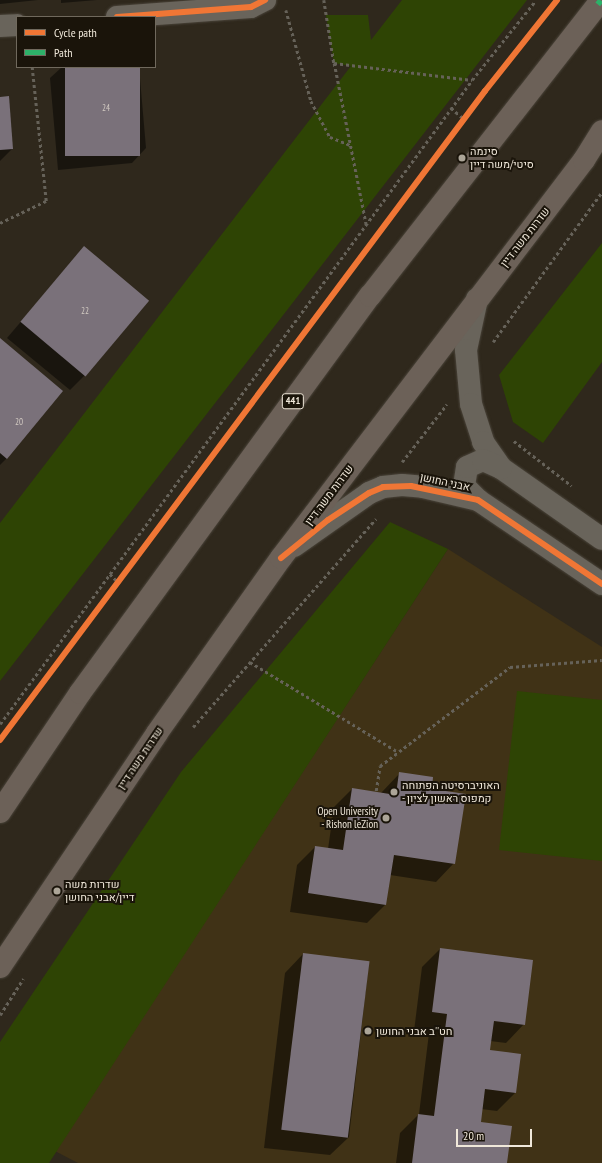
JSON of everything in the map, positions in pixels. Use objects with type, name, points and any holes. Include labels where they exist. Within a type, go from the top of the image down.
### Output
[{"type":"main road","name":"441","points":[[0,812],[80,693],[370,296],[601,0]]},
{"type":"main road","name":"שדרות משה דיין","points":[[0,967],[157,733],[281,558],[477,298],[584,160],[602,131]]},
{"type":"main road","points":[[584,160],[602,147]]},
{"type":"street","points":[[131,16],[275,4]]},
{"type":"street","points":[[0,26],[16,25]]},
{"type":"street","points":[[477,298],[466,350],[471,404],[483,442],[501,468]]},
{"type":"street","points":[[478,500],[464,486],[467,467],[483,460],[501,468],[602,539]]},
{"type":"street","name":"אבני החושן","points":[[281,558],[328,520],[359,499],[383,487],[402,485],[423,487],[478,500],[602,584]]},
{"type":"path","points":[[324,0],[334,63],[366,224]]},
{"type":"path","points":[[0,724],[451,108],[536,0]]},
{"type":"path","points":[[275,4],[311,101],[330,137],[350,145]]},
{"type":"path","points":[[334,63],[472,80]]},
{"type":"path","points":[[0,223],[46,201],[32,68]]},
{"type":"path","points":[[451,108],[464,119]]},
{"type":"path","points":[[459,126],[468,114]]},
{"type":"path","points":[[492,344],[602,192]]},
{"type":"path","points":[[192,728],[378,517],[383,487],[468,376]]},
{"type":"path","points":[[508,437],[577,490]]},
{"type":"path","points":[[110,574],[118,582]]},
{"type":"path","points":[[114,588],[123,575]]},
{"type":"path","points":[[376,791],[380,766],[510,667],[602,660]]},
{"type":"path","points":[[250,662],[398,752]]},
{"type":"path","points":[[0,1015],[26,975]]},
{"type":"shaded area","name":"חט''ב אבני החושן","points":[[448,549],[602,647],[602,1163],[78,1163],[55,1151]]},
{"type":"green space","points":[[402,0],[527,0],[0,681],[0,523],[351,66],[334,63],[326,15],[368,15],[371,40]]},
{"type":"green space","points":[[602,243],[602,362],[543,443],[513,422],[499,375]]},
{"type":"green space","points":[[390,522],[448,549],[49,1163],[0,1163],[0,1042],[181,772]]},
{"type":"green space","points":[[517,691],[602,700],[602,861],[499,850]]},
{"type":"building","points":[[65,68],[140,68],[140,156],[65,156]]},
{"type":"building","points":[[9,96],[13,149],[0,150],[0,97]]},
{"type":"building","points":[[84,246],[149,301],[85,376],[20,322]]},
{"type":"building","points":[[0,338],[63,391],[7,459],[0,453]]},
{"type":"building","points":[[399,772],[433,777],[432,789],[466,794],[455,864],[394,855],[386,905],[308,893],[315,846],[343,850],[352,788],[396,795]]},
{"type":"building","points":[[440,948],[533,960],[525,1025],[494,1021],[490,1050],[521,1054],[516,1093],[485,1089],[481,1122],[512,1126],[507,1163],[412,1163],[418,1114],[434,1116],[447,1014],[432,1012]]},
{"type":"building","points":[[303,953],[370,961],[348,1138],[281,1130]]},
{"type":"marked path","points":[[597,0],[602,4]]},
{"type":"cycle path","points":[[130,16],[251,7],[265,0]]},
{"type":"cycle path","points":[[0,740],[485,91],[557,0]]},
{"type":"cycle path","points":[[281,558],[328,520],[369,493],[383,487],[411,486],[478,500],[602,584]]},
{"type":"place","name":"סינמה סיטי/משה דיין","points":[[462,158]]},
{"type":"place","name":"האוניברסיטה הפתוחה - קמפוס ראשון לציון","points":[[394,792]]},
{"type":"place","name":"Open University - Rishon leZion","points":[[386,818]]},
{"type":"place","name":"שדרות משה דיין/אבני החושן","points":[[57,891]]},
{"type":"place","name":"חט''ב אבני החושן","points":[[368,1031]]}]
